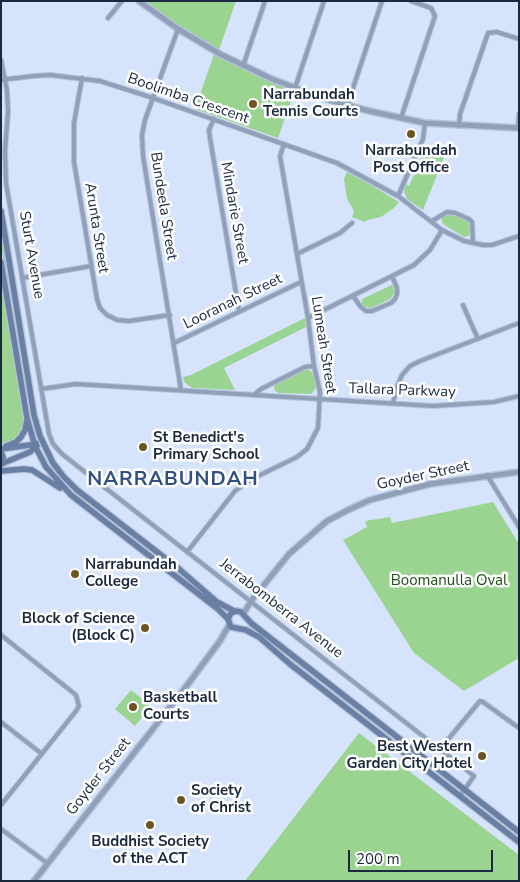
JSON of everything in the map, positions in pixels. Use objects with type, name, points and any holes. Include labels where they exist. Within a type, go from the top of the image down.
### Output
[{"type":"main road","name":"Sturt Avenue","points":[[1,210],[37,426],[50,457]]},
{"type":"main road","name":"Sturt Avenue","points":[[1,262],[27,418],[35,446],[55,479],[70,494]]},
{"type":"main road","points":[[2,464],[28,453],[35,446],[37,437],[30,387]]},
{"type":"main road","points":[[1,449],[20,438],[25,430],[27,418]]},
{"type":"main road","points":[[1,449],[35,446],[46,450]]},
{"type":"main road","points":[[1,449],[3,456],[2,464]]},
{"type":"main road","name":"Jerrabomberra Avenue","points":[[50,457],[58,471],[70,484],[217,602],[241,613],[321,678],[519,832]]},
{"type":"main road","points":[[1,471],[32,470],[70,494],[218,609],[233,625],[259,637],[316,685],[519,842]]},
{"type":"main road","points":[[117,521],[117,530]]},
{"type":"main road","points":[[241,613],[246,622],[233,625],[229,616],[241,613]]},
{"type":"main road","points":[[316,685],[321,678]]},
{"type":"street","points":[[108,18],[122,1]]},
{"type":"street","points":[[139,1],[178,29],[243,66],[319,98],[401,118],[459,126],[519,128],[519,114]]},
{"type":"street","points":[[243,66],[265,1]]},
{"type":"street","points":[[294,88],[324,1]]},
{"type":"street","points":[[347,106],[382,1]]},
{"type":"street","points":[[401,118],[435,16],[431,8],[412,1]]},
{"type":"street","name":"Bundeela Street","points":[[178,29],[145,120],[142,142],[181,390]]},
{"type":"street","points":[[459,126],[462,110],[488,33],[497,32],[519,39]]},
{"type":"street","name":"Sturt Avenue","points":[[1,60],[8,112],[5,151],[6,183],[49,436],[59,451]]},
{"type":"street","name":"Boolimba Crescent","points":[[3,80],[42,75],[100,81],[337,163],[398,196],[442,230],[464,241],[492,245],[519,236]]},
{"type":"street","name":"Arunta Street","points":[[82,78],[74,123],[73,148],[91,266],[100,308],[107,315],[117,320],[129,321],[170,316]]},
{"type":"street","name":"Mindarie Street","points":[[214,119],[209,130],[210,138],[239,311]]},
{"type":"street","points":[[398,196],[423,139],[425,122]]},
{"type":"street","name":"Lumeah Street","points":[[188,552],[236,491],[250,480],[297,457],[307,449],[318,428],[320,399],[280,156],[284,144]]},
{"type":"street","points":[[432,221],[447,212],[469,219],[472,222],[473,243]]},
{"type":"street","points":[[297,254],[340,233],[352,223]]},
{"type":"street","points":[[308,318],[414,265],[430,250],[442,230]]},
{"type":"street","points":[[22,278],[91,266]]},
{"type":"street","points":[[353,296],[366,311],[372,311],[390,303],[397,294],[397,288],[392,276]]},
{"type":"street","name":"Looranah Street","points":[[174,344],[302,282]]},
{"type":"street","points":[[463,305],[478,339]]},
{"type":"street","points":[[393,403],[402,375],[410,366],[519,323]]},
{"type":"street","points":[[254,395],[257,392],[273,387],[305,367],[314,366]]},
{"type":"street","name":"Tallara Parkway","points":[[41,389],[76,384],[433,406],[494,402],[519,396]]},
{"type":"street","points":[[273,387],[275,396]]},
{"type":"street","name":"Jerrabomberra Avenue","points":[[59,451],[474,776],[460,796]]},
{"type":"street","name":"Goyder Street","points":[[241,613],[289,554],[306,537],[348,510],[392,493],[442,482],[519,472]]},
{"type":"street","points":[[487,475],[519,527]]},
{"type":"street","name":"Goyder Street","points":[[34,881],[233,625]]},
{"type":"street","points":[[1,636],[76,695],[79,706],[1,806]]},
{"type":"street","points":[[440,749],[480,701],[519,728]]},
{"type":"street","points":[[1,722],[42,754]]},
{"type":"street","points":[[1,829],[47,863]]},
{"type":"green space","points":[[146,1],[236,1],[219,50],[175,23]]},
{"type":"green space","points":[[214,54],[294,92],[278,138],[195,109]]},
{"type":"green space","points":[[426,147],[445,155],[423,210],[407,199],[404,191],[406,184],[409,186]]},
{"type":"green space","points":[[347,172],[399,202],[381,217],[365,222],[352,217],[354,211],[347,199],[344,179]]},
{"type":"green space","points":[[448,214],[468,221],[471,226],[471,232],[468,236],[464,237],[443,224],[441,218]]},
{"type":"green space","points":[[1,225],[29,401],[27,401],[1,245]]},
{"type":"green space","points":[[392,285],[395,292],[390,299],[371,308],[362,304],[362,299]]},
{"type":"green space","points":[[1,292],[3,292],[24,423],[17,438],[1,444]]},
{"type":"green space","points":[[305,318],[306,327],[224,368],[235,390],[192,388],[184,382],[183,377],[191,375]]},
{"type":"green space","points":[[307,369],[314,376],[316,388],[311,394],[279,393],[275,391],[274,386],[276,383]]},
{"type":"green space","name":"Boomanulla Oval","points":[[493,502],[519,544],[519,658],[464,691],[414,653],[343,540],[367,527],[365,521],[390,517],[392,523]]},
{"type":"green space","name":"Basketball Courts","points":[[131,690],[151,706],[135,726],[115,709]]},
{"type":"green space","points":[[359,733],[519,855],[519,881],[245,881]]},
{"type":"place","name":"Narrabundah Tennis Courts","points":[[253,104]]},
{"type":"place","name":"Narrabundah Post Office","points":[[411,134]]},
{"type":"place","name":"St Benedict's Primary School","points":[[143,447]]},
{"type":"place","name":"Narrabundah College","points":[[75,574]]},
{"type":"place","name":"Block of Science (Block C)","points":[[145,628]]},
{"type":"place","name":"Basketball Courts","points":[[133,707]]},
{"type":"place","name":"Best Western Garden City Hotel","points":[[482,756]]},
{"type":"place","name":"Society of Christ","points":[[181,800]]},
{"type":"place","name":"Buddhist Society of the ACT","points":[[150,825]]},
{"type":"district","name":"NARRABUNDAH","points":[[173,480]]}]
